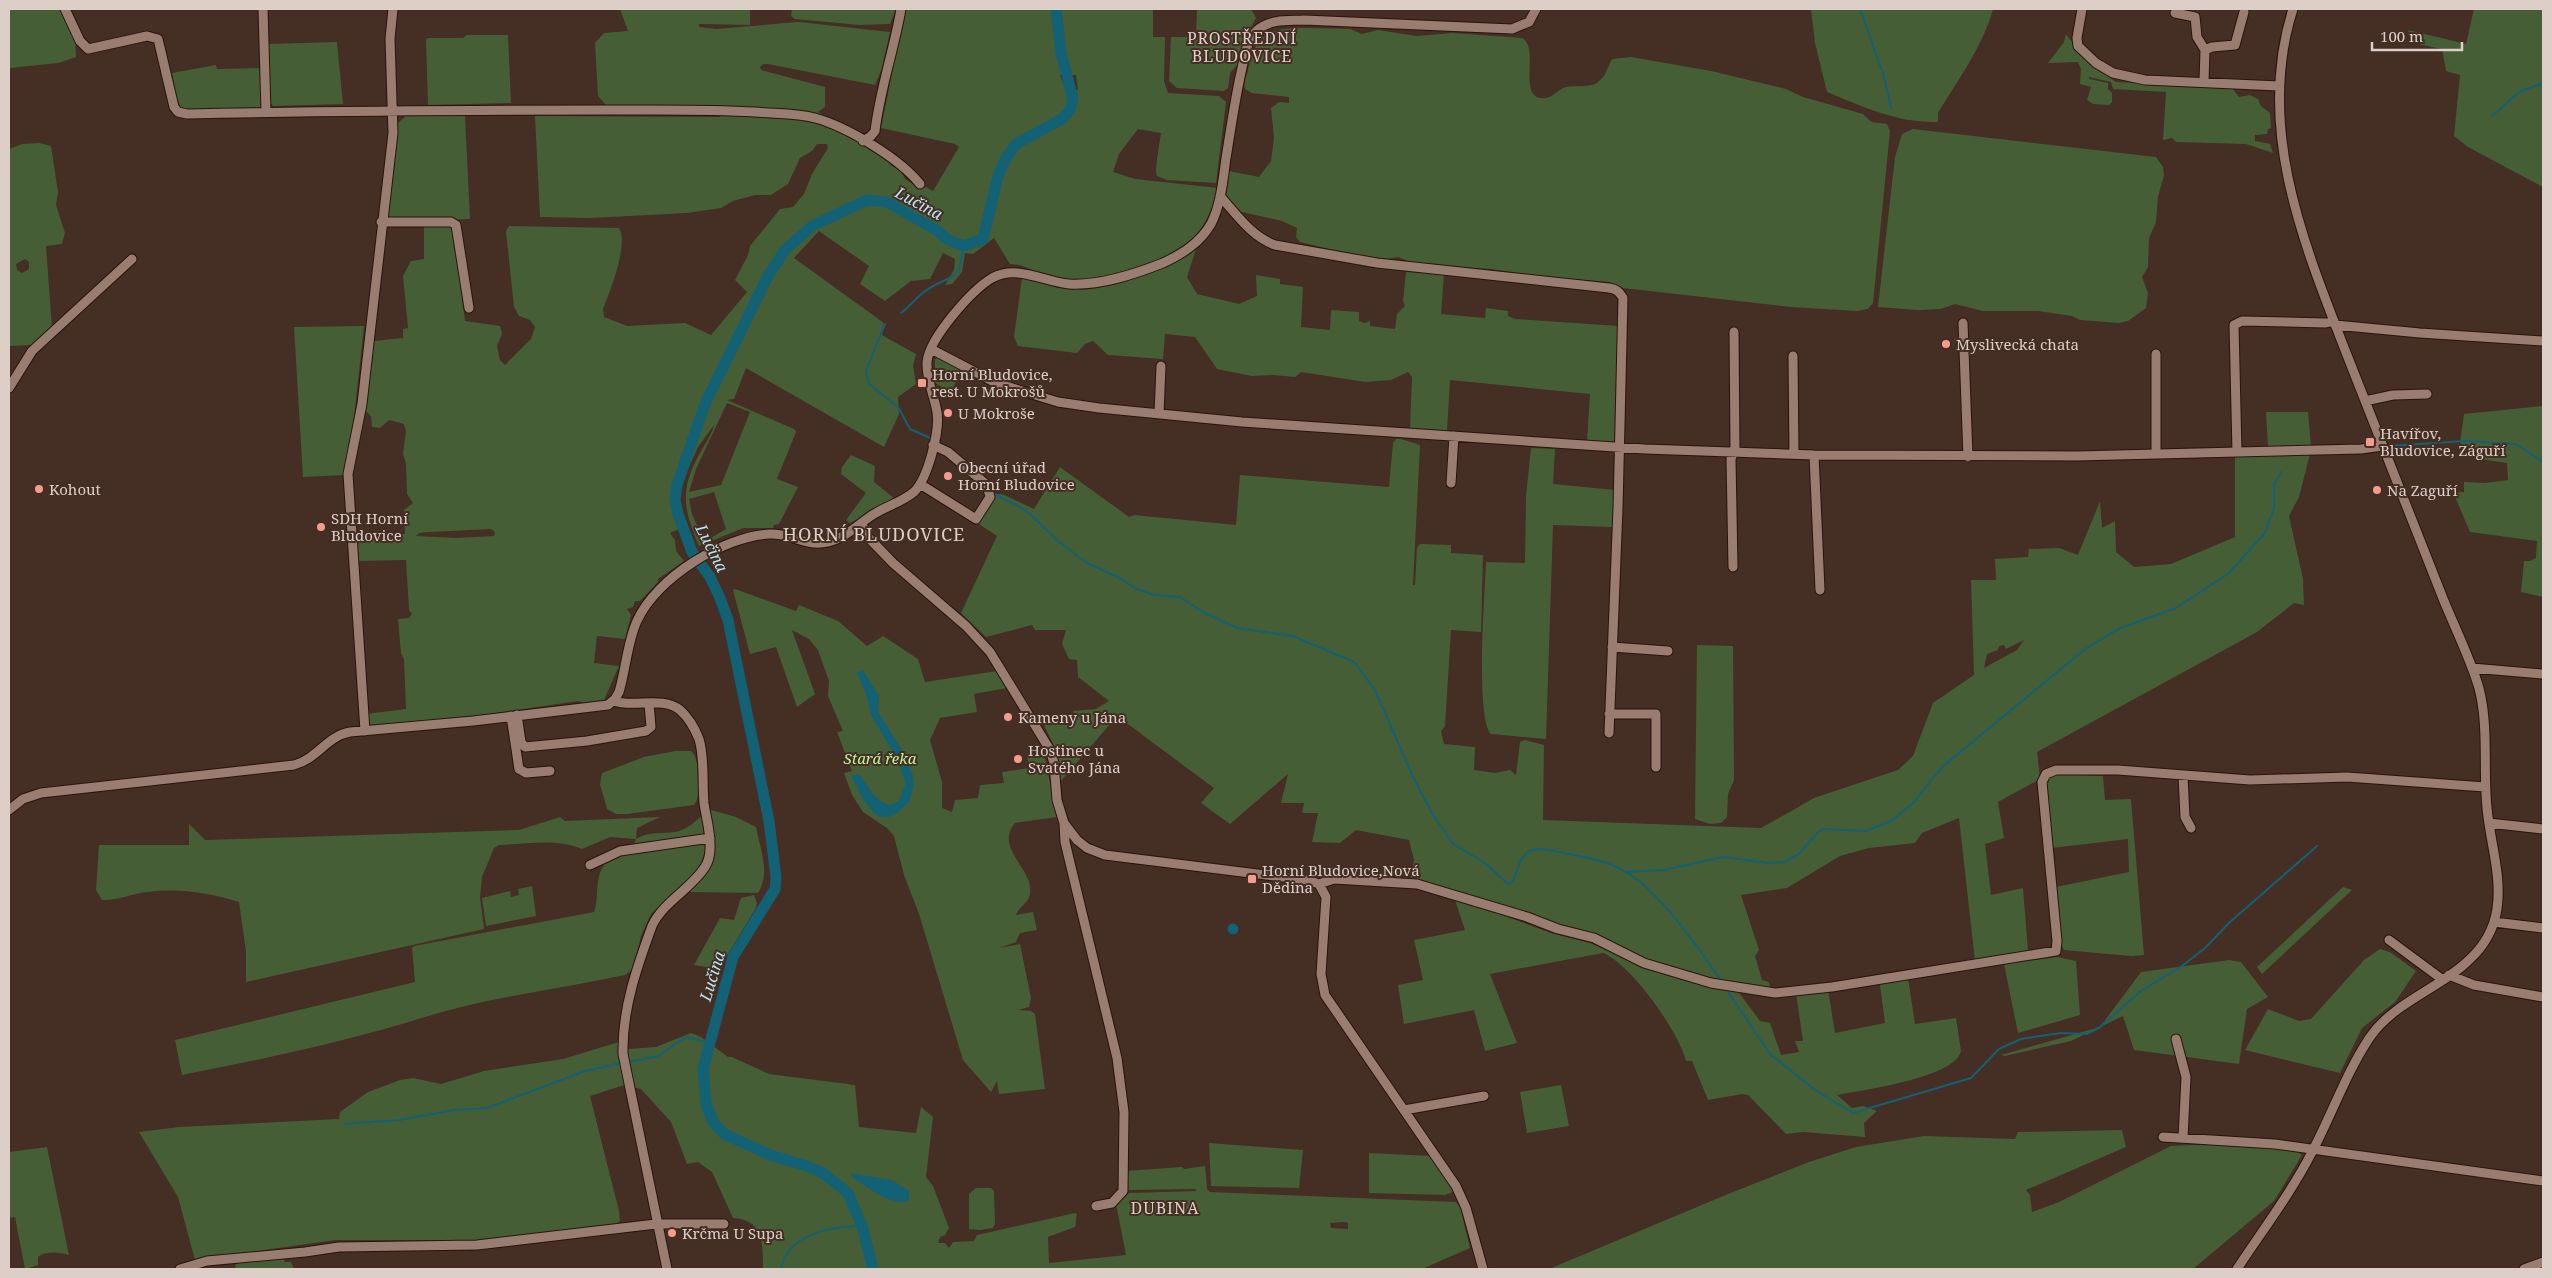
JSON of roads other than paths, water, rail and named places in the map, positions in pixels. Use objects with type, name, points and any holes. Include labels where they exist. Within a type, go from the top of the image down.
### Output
[{"type":"street","points":[[65,9],[80,42],[88,49],[147,36],[158,39],[172,99],[178,112],[187,114],[393,110],[711,110],[786,114],[814,118],[863,141],[904,166],[920,184]]},
{"type":"street","points":[[263,9],[266,112]]},
{"type":"street","points":[[365,731],[348,480],[362,404],[393,110],[390,39],[393,9]]},
{"type":"street","points":[[863,141],[876,130],[882,85],[897,35],[901,9]]},
{"type":"street","points":[[9,810],[23,799],[36,794],[294,765],[311,758],[338,735],[604,706],[613,701],[620,688],[630,640],[638,618],[650,598],[668,581],[692,564],[721,548],[751,537],[767,534],[782,534],[807,542],[824,542],[844,536],[876,513],[907,497],[920,484],[934,445],[937,415],[928,374],[928,360],[931,349],[938,335],[969,299],[993,278],[1017,272],[1056,282],[1094,283],[1162,263],[1188,249],[1202,237],[1211,223],[1220,196],[1234,105],[1245,54],[1250,40],[1260,28],[1273,22],[1304,20],[1512,29],[1529,22],[1536,9]]},
{"type":"street","points":[[2082,9],[2077,38],[2078,46],[2096,63],[2113,73],[2126,77],[2279,86]]},
{"type":"street","points":[[2237,1269],[2313,1150],[2334,1102],[2374,1031],[2386,1019],[2446,978],[2475,954],[2494,922],[2498,890],[2485,787],[2483,706],[2472,668],[2312,264],[2289,188],[2279,130],[2279,86],[2284,42],[2293,9]]},
{"type":"street","points":[[2205,50],[2234,45],[2244,12]]},
{"type":"street","points":[[2175,13],[2195,17],[2197,37],[2205,50],[2204,82]]},
{"type":"street","points":[[1220,196],[1255,234],[1264,242],[1275,245],[1377,264],[1616,289],[1623,298],[1608,733]]},
{"type":"street","points":[[381,222],[452,222],[456,225],[469,308]]},
{"type":"street","points":[[9,388],[32,351],[132,259]]},
{"type":"street","points":[[2237,452],[2234,325],[2242,321],[2335,323],[2420,333],[2543,341]]},
{"type":"street","points":[[1963,323],[1968,457]]},
{"type":"street","points":[[1733,567],[1731,459],[1734,452],[1734,332]]},
{"type":"street","points":[[931,349],[996,383],[1026,393],[1078,406],[1159,414],[1454,436],[1619,447],[1734,452],[1968,457],[2361,449],[2383,446]]},
{"type":"street","points":[[2156,354],[2156,454]]},
{"type":"street","points":[[1793,356],[1794,454]]},
{"type":"street","points":[[1159,414],[1161,366]]},
{"type":"street","points":[[2365,401],[2394,395],[2427,394]]},
{"type":"street","points":[[1451,483],[1454,436]]},
{"type":"street","points":[[920,484],[976,519],[990,497],[987,485],[948,452],[934,445]]},
{"type":"street","points":[[1814,455],[1820,590]]},
{"type":"street","points":[[862,523],[865,534],[893,562],[972,632],[997,663],[1050,750],[1054,763],[1057,800],[1064,823],[1064,842],[1108,1017],[1124,1112],[1123,1192],[1112,1203],[1096,1206]]},
{"type":"street","points":[[1612,647],[1668,652]]},
{"type":"street","points":[[2472,668],[2543,674]]},
{"type":"street","points":[[613,701],[624,705],[664,704],[677,708],[691,724],[698,736],[701,748],[704,803],[710,838],[710,851],[706,865],[690,885],[656,917],[652,926],[628,999],[623,1036],[623,1054],[656,1224],[667,1269]]},
{"type":"street","points":[[514,715],[521,742],[525,747],[587,742],[646,731],[651,727],[649,704]]},
{"type":"street","points":[[1609,714],[1656,714],[1656,767]]},
{"type":"street","points":[[514,715],[519,769],[526,773],[550,771]]},
{"type":"street","points":[[1064,823],[1077,840],[1099,853],[1308,880],[1319,884],[1334,879],[1417,884],[1527,917],[1551,927],[1594,938],[1644,963],[1711,983],[1775,993],[1832,987],[2056,951],[2057,941],[2042,782],[2046,774],[2056,770],[2118,770],[2250,780],[2347,777],[2485,787]]},
{"type":"street","points":[[2183,776],[2185,817],[2191,828]]},
{"type":"street","points":[[2489,823],[2543,829]]},
{"type":"street","points":[[590,866],[620,851],[710,838]]},
{"type":"street","points":[[1319,884],[1326,897],[1321,974],[1323,990],[1348,1030],[1460,1194],[1483,1269]]},
{"type":"street","points":[[2494,922],[2543,928]]},
{"type":"street","points":[[2389,940],[2446,978],[2543,997]]},
{"type":"street","points":[[2176,1039],[2186,1076],[2183,1138]]},
{"type":"street","points":[[1404,1110],[1484,1096]]},
{"type":"street","points":[[2163,1137],[2275,1144],[2543,1181]]},
{"type":"street","points":[[180,1269],[208,1261],[338,1247],[477,1245],[656,1224],[724,1224]]},
{"type":"street","points":[[2524,1269],[2543,1262]]},
{"type":"water","points":[[863,670],[879,696],[878,712],[904,753],[913,775],[914,785],[909,802],[889,817],[881,817],[874,813],[863,799],[851,775],[860,775],[876,797],[890,805],[899,801],[906,783],[895,755],[872,717],[865,691],[857,673]]},
{"type":"water","points":[[1231,924],[1235,924],[1238,929],[1237,933],[1231,934],[1228,931],[1228,927]]},
{"type":"water","points":[[850,1173],[892,1180],[909,1191],[909,1200],[902,1202],[888,1199],[853,1178]]},
{"type":"waterway","name":"Lučina","points":[[873,1269],[862,1226],[848,1193],[823,1173],[770,1155],[724,1134],[713,1122],[706,1103],[703,1069],[733,957],[775,889],[776,877],[769,821],[728,620],[710,577],[692,552],[678,514],[675,500],[677,485],[705,404],[768,276],[785,250],[812,226],[867,200],[887,202],[938,231],[947,239],[963,246],[983,239],[998,176],[1006,158],[1016,144],[1062,119],[1070,110],[1073,98],[1061,53],[1056,9]]},
{"type":"waterway","points":[[1860,9],[1883,73],[1891,108]]},
{"type":"waterway","points":[[2492,116],[2519,92],[2543,83]]},
{"type":"waterway","points":[[901,313],[924,292],[956,273],[962,259],[963,246]]},
{"type":"waterway","points":[[885,324],[867,368],[866,374],[869,384],[898,407],[910,429],[930,438]]},
{"type":"waterway","points":[[2389,446],[2464,441],[2516,444],[2543,462]]},
{"type":"waterway","points":[[1627,872],[1664,870],[1723,857],[1768,863],[1784,862],[1799,854],[1818,832],[1824,829],[1866,831],[1893,820],[1913,803],[1942,767],[2084,650],[2118,629],[2176,608],[2229,573],[2265,533],[2274,508],[2274,485],[2281,472]]},
{"type":"waterway","points":[[995,494],[1027,511],[1057,540],[1087,563],[1118,577],[1135,588],[1154,595],[1180,597],[1203,612],[1237,628],[1293,636],[1354,662],[1375,690],[1414,779],[1433,815],[1453,844],[1485,863],[1508,884],[1513,881],[1525,854],[1535,849],[1588,858],[1619,868],[1639,881],[1665,907],[1690,937],[1721,981]]},
{"type":"waterway","points":[[1726,989],[1770,1054],[1815,1090],[1853,1113],[1971,1078],[1999,1049],[2021,1039],[2061,1033],[2087,1034],[2100,1027],[2141,991],[2182,966],[2205,948],[2230,922],[2317,846]]},
{"type":"waterway","points":[[628,1062],[658,1056],[686,1037],[709,1043]]},
{"type":"waterway","points":[[345,1124],[399,1120],[454,1110],[487,1108],[585,1071],[621,1063]]},
{"type":"waterway","points":[[781,1269],[785,1257],[792,1247],[812,1234],[837,1228],[862,1226]]},
{"type":"place","name":"Myslivecká chata","points":[[1946,344]]},
{"type":"place","name":"Horní Bludovice, rest. U Mokrošů","points":[[922,383]]},
{"type":"place","name":"U Mokroše","points":[[948,413]]},
{"type":"place","name":"Havířov, Bludovice, Záguří","points":[[2370,442]]},
{"type":"place","name":"Obecní úřad Horní Bludovice","points":[[948,476]]},
{"type":"place","name":"Kohout","points":[[39,489]]},
{"type":"place","name":"Na Zaguří","points":[[2377,490]]},
{"type":"place","name":"SDH Horní Bludovice","points":[[321,527]]},
{"type":"place","name":"Kameny u Jána","points":[[1008,717]]},
{"type":"place","name":"Hostinec u Svatého Jána","points":[[1018,759]]},
{"type":"place","name":"Horní Bludovice,Nová Dědina","points":[[1252,879]]},
{"type":"place","name":"Krčma U Supa","points":[[672,1233]]},
{"type":"district","name":"PROSTŘEDNÍ BLUDOVICE","points":[[1242,47]]},
{"type":"district","name":"HORNÍ BLUDOVICE","points":[[874,534]]},
{"type":"district","name":"DUBINA","points":[[1165,1208]]},
{"type":"park label","name":"Stará řeka","points":[[880,758]]}]
